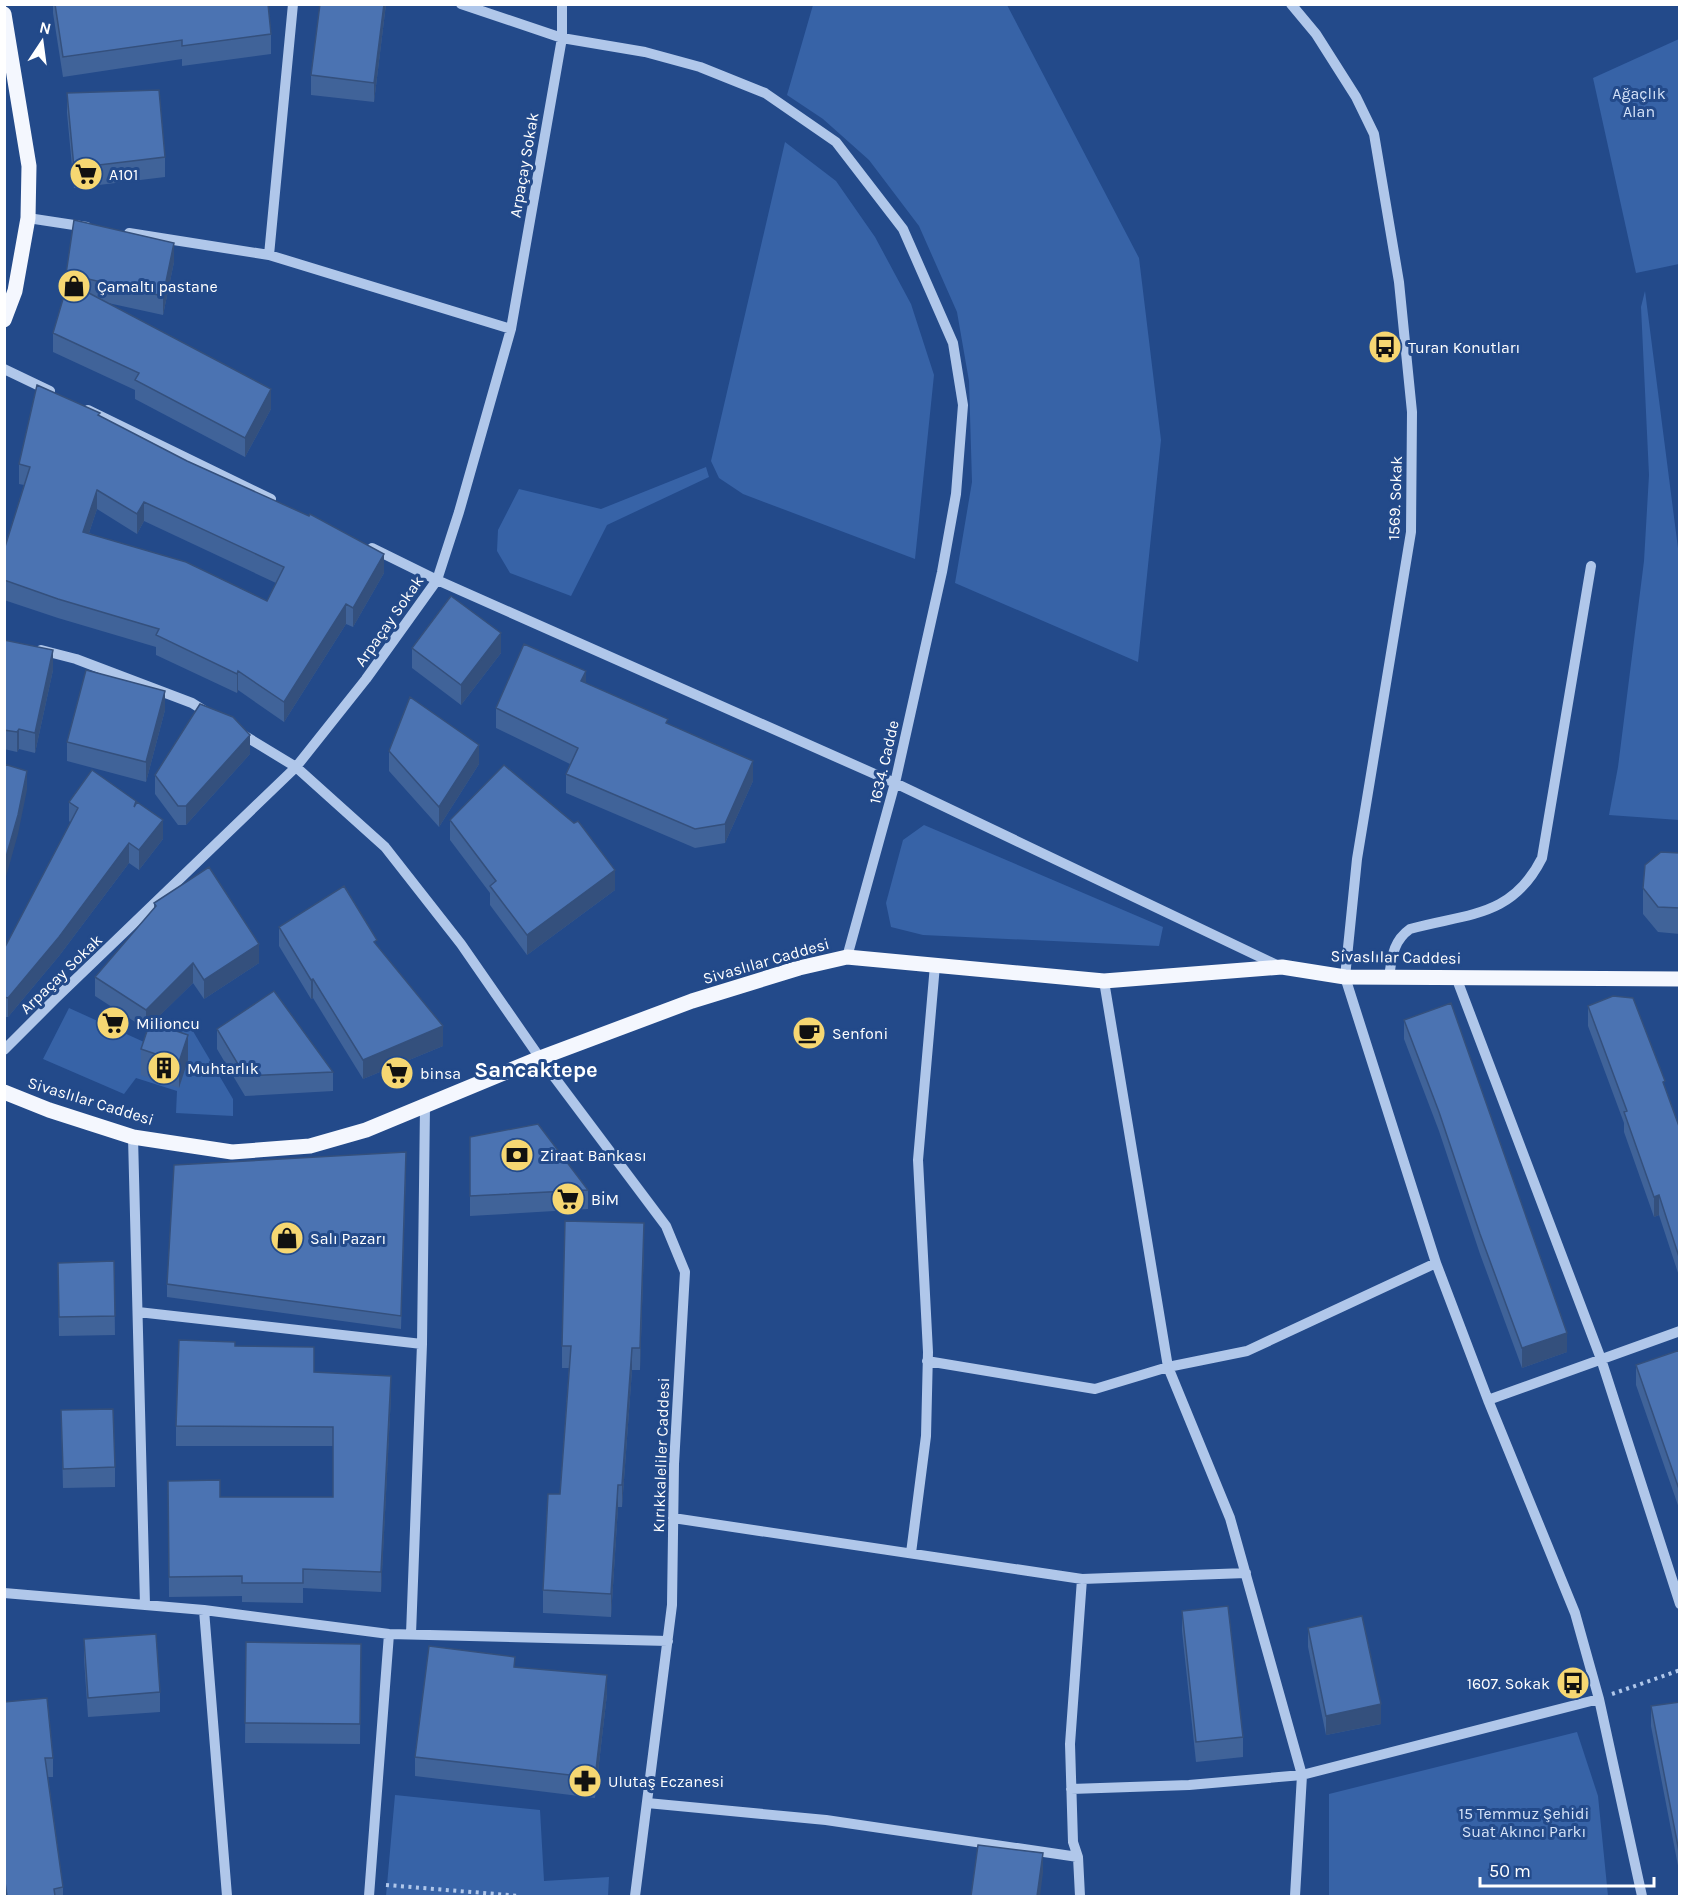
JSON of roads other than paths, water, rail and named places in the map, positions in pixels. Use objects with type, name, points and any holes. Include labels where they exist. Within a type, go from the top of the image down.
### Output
[{"type":"main road","points":[[4,14],[29,166],[28,218],[15,291],[4,320]]},
{"type":"main road","name":"Sivaslılar Caddesi","points":[[4,1092],[49,1110],[133,1137],[232,1152],[310,1146],[366,1130],[540,1058],[692,1001],[799,968],[847,957],[1104,981],[1282,967],[1345,977],[1680,979]]},
{"type":"street","points":[[269,255],[292,4]]},
{"type":"street","name":"1634. Cadde","points":[[461,4],[562,38],[645,52],[700,67],[765,93],[836,142],[903,229],[953,343],[963,405],[956,494],[942,572],[895,783],[847,957]]},
{"type":"street","name":"Arpaçay Sokak","points":[[4,1050],[296,767],[366,679],[437,580],[459,512],[511,329],[562,38],[562,4]]},
{"type":"street","name":"1569. Sokak","points":[[1291,4],[1316,33],[1356,97],[1374,134],[1399,282],[1412,412],[1411,532],[1379,714],[1357,859],[1345,977]]},
{"type":"street","points":[[28,218],[97,228]]},
{"type":"street","points":[[120,232],[269,255],[511,329]]},
{"type":"street","points":[[4,369],[57,395]]},
{"type":"street","points":[[78,405],[279,503]]},
{"type":"street","points":[[363,544],[437,580],[895,783],[1282,967]]},
{"type":"street","points":[[1389,977],[1394,948],[1402,935],[1410,929],[1488,911],[1503,904],[1527,883],[1536,871],[1546,844],[1591,566]]},
{"type":"street","name":"Kırıkkaleliler Caddesi","points":[[25,645],[76,659],[192,703],[296,767],[385,847],[461,944],[540,1058],[666,1226],[685,1272],[674,1464],[672,1605],[635,1896]]},
{"type":"street","points":[[911,1553],[926,1436],[927,1361],[918,1160],[935,965]]},
{"type":"street","points":[[1345,977],[1436,1263],[1488,1400],[1575,1613],[1599,1699],[1642,1896]]},
{"type":"street","points":[[1456,977],[1601,1359],[1680,1604]]},
{"type":"street","points":[[1104,981],[1168,1367],[1230,1518],[1302,1775],[1295,1896]]},
{"type":"street","points":[[411,1634],[422,1344],[426,1106]]},
{"type":"street","points":[[133,1137],[145,1605]]},
{"type":"street","points":[[927,1361],[1095,1389],[1168,1367],[1247,1351],[1436,1263]]},
{"type":"street","points":[[138,1312],[422,1344]]},
{"type":"street","points":[[1488,1400],[1680,1331]]},
{"type":"street","points":[[673,1518],[1082,1579],[1246,1574]]},
{"type":"street","points":[[1080,1896],[1078,1857],[1073,1842],[1070,1744],[1082,1579]]},
{"type":"street","points":[[4,1593],[204,1610],[389,1634],[668,1641]]},
{"type":"street","points":[[204,1610],[227,1896]]},
{"type":"street","points":[[370,1891],[389,1634]]},
{"type":"street","points":[[1071,1789],[1189,1785],[1302,1775],[1599,1699]]},
{"type":"street","points":[[647,1803],[826,1820],[1078,1857]]},
{"type":"place","name":"A101","points":[[86,174]]},
{"type":"place","name":"Çamaltı pastane","points":[[74,286]]},
{"type":"place","name":"Turan Konutları","points":[[1385,347]]},
{"type":"place","name":"Milioncu","points":[[113,1023]]},
{"type":"place","name":"Senfoni","points":[[809,1033]]},
{"type":"place","name":"Muhtarlık","points":[[164,1068]]},
{"type":"place","name":"binsa","points":[[397,1073]]},
{"type":"place","name":"Ziraat Bankası","points":[[517,1155]]},
{"type":"place","name":"BİM","points":[[568,1199]]},
{"type":"place","name":"Salı Pazarı","points":[[287,1238]]},
{"type":"place","name":"1607. Sokak","points":[[1573,1683]]},
{"type":"place","name":"Ulutaş Eczanesi","points":[[585,1781]]},
{"type":"district","name":"Sancaktepe","points":[[536,1070]]},
{"type":"park label","name":"Ağaçlık Alan","points":[[1639,102]]},
{"type":"park label","name":"15 Temmuz Şehidi Suat Akıncı Parkı","points":[[1524,1822]]}]
